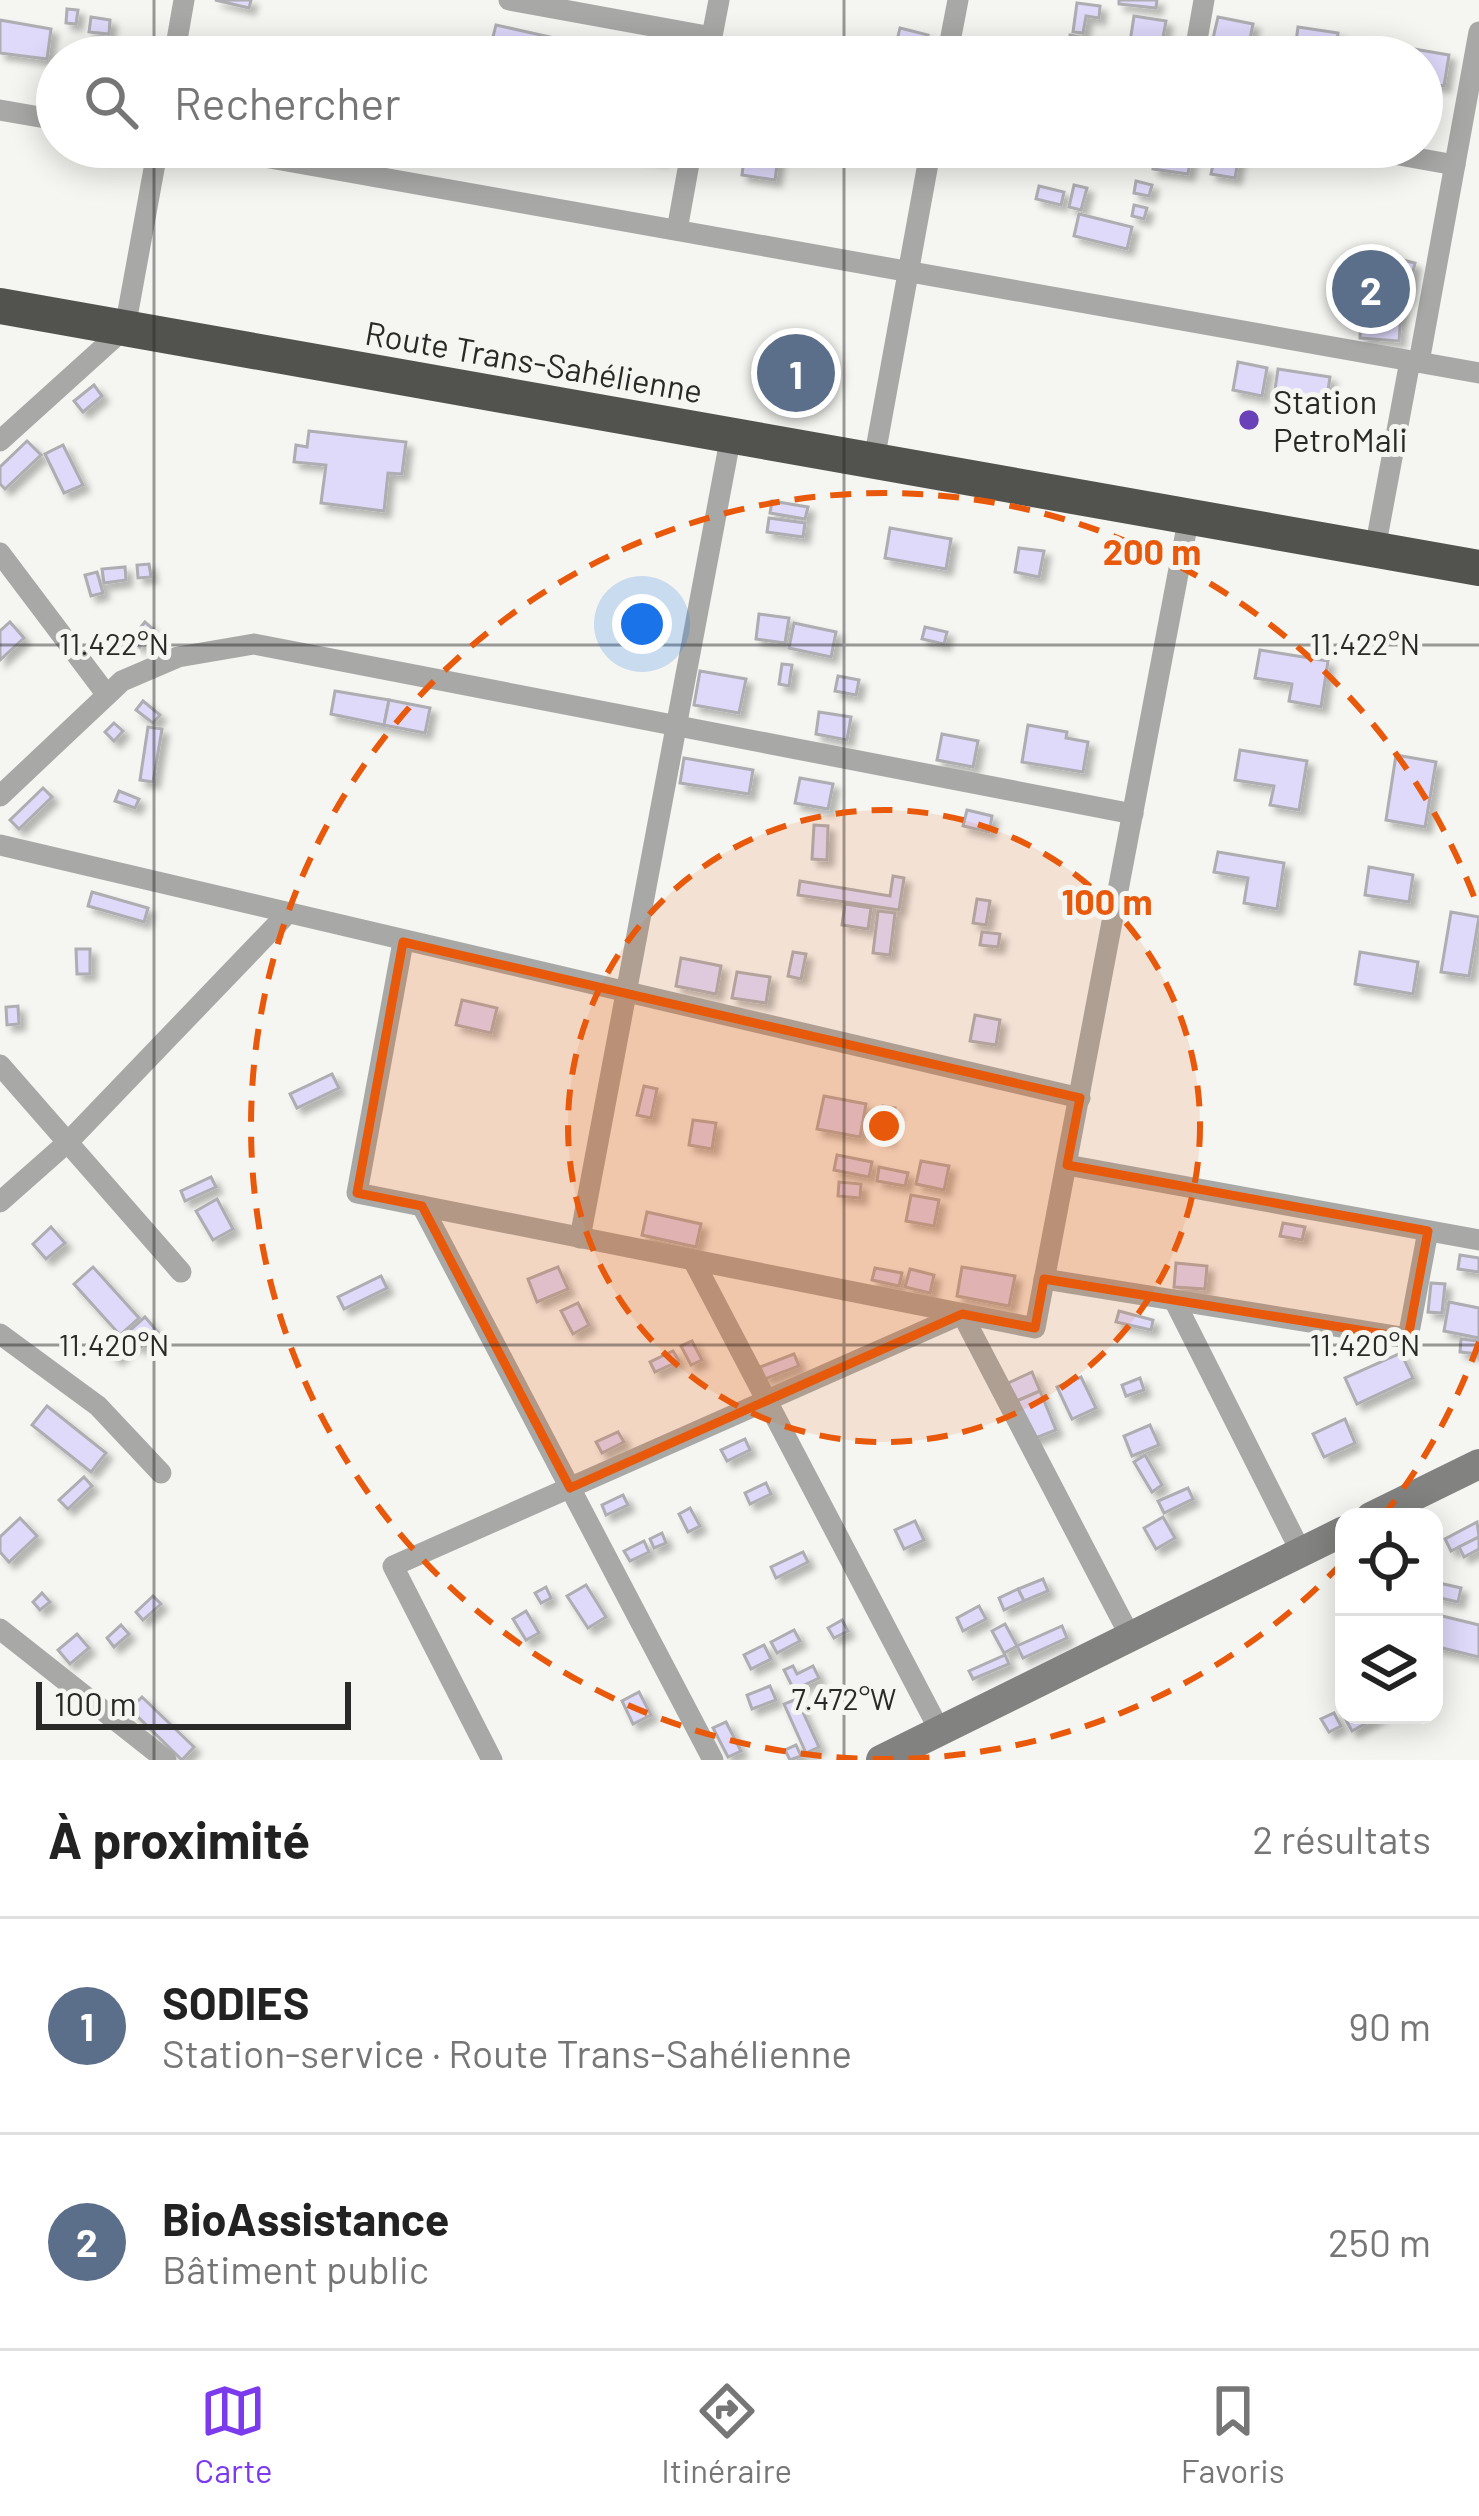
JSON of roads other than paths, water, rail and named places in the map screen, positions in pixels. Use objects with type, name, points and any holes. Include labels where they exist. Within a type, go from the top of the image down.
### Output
[{"type":"highway","name":"Route Trans-Sahélienne","points":[[0,306],[1479,568]]},
{"type":"street","points":[[178,36],[184,0]]},
{"type":"street","points":[[509,0],[663,36]]},
{"type":"street","points":[[712,36],[719,0]]},
{"type":"street","points":[[951,36],[958,0]]},
{"type":"street","points":[[1198,36],[1204,0]]},
{"type":"street","points":[[1376,549],[1479,32]]},
{"type":"street","points":[[0,110],[36,116]]},
{"type":"street","points":[[1443,163],[1455,165]]},
{"type":"street","points":[[0,441],[124,328],[154,168]]},
{"type":"street","points":[[327,168],[1479,373]]},
{"type":"street","points":[[677,230],[688,168]]},
{"type":"street","points":[[874,460],[927,168]]},
{"type":"street","points":[[580,1238],[731,435]]},
{"type":"street","points":[[403,942],[357,1193],[1035,1328],[1189,517]]},
{"type":"street","points":[[0,553],[107,695]]},
{"type":"street","points":[[0,796],[122,681],[178,656],[254,644],[1133,814]]},
{"type":"street","points":[[0,845],[1079,1098]]},
{"type":"street","points":[[0,1202],[69,1142],[286,915]]},
{"type":"street","points":[[0,1065],[181,1272]]},
{"type":"street","points":[[1067,1165],[1479,1240]]},
{"type":"street","points":[[422,1206],[713,1760]]},
{"type":"street","points":[[1044,1279],[1408,1338],[1428,1231]]},
{"type":"street","points":[[693,1260],[940,1731]]},
{"type":"street","points":[[1174,1300],[1301,1552]]},
{"type":"street","points":[[492,1760],[393,1566],[962,1314]]},
{"type":"street","points":[[962,1314],[1130,1636]]},
{"type":"street","points":[[0,1334],[98,1406],[161,1472]]},
{"type":"street","points":[[1389,1508],[1479,1464]]},
{"type":"street","points":[[881,1760],[1335,1535]]},
{"type":"street","points":[[0,1629],[166,1760]]},
{"type":"place","name":"BioAssistance","points":[[1371,289]]},
{"type":"place","name":"SODIES","points":[[796,373]]},
{"type":"place","name":"Station PetroMali","points":[[1249,420]]}]
